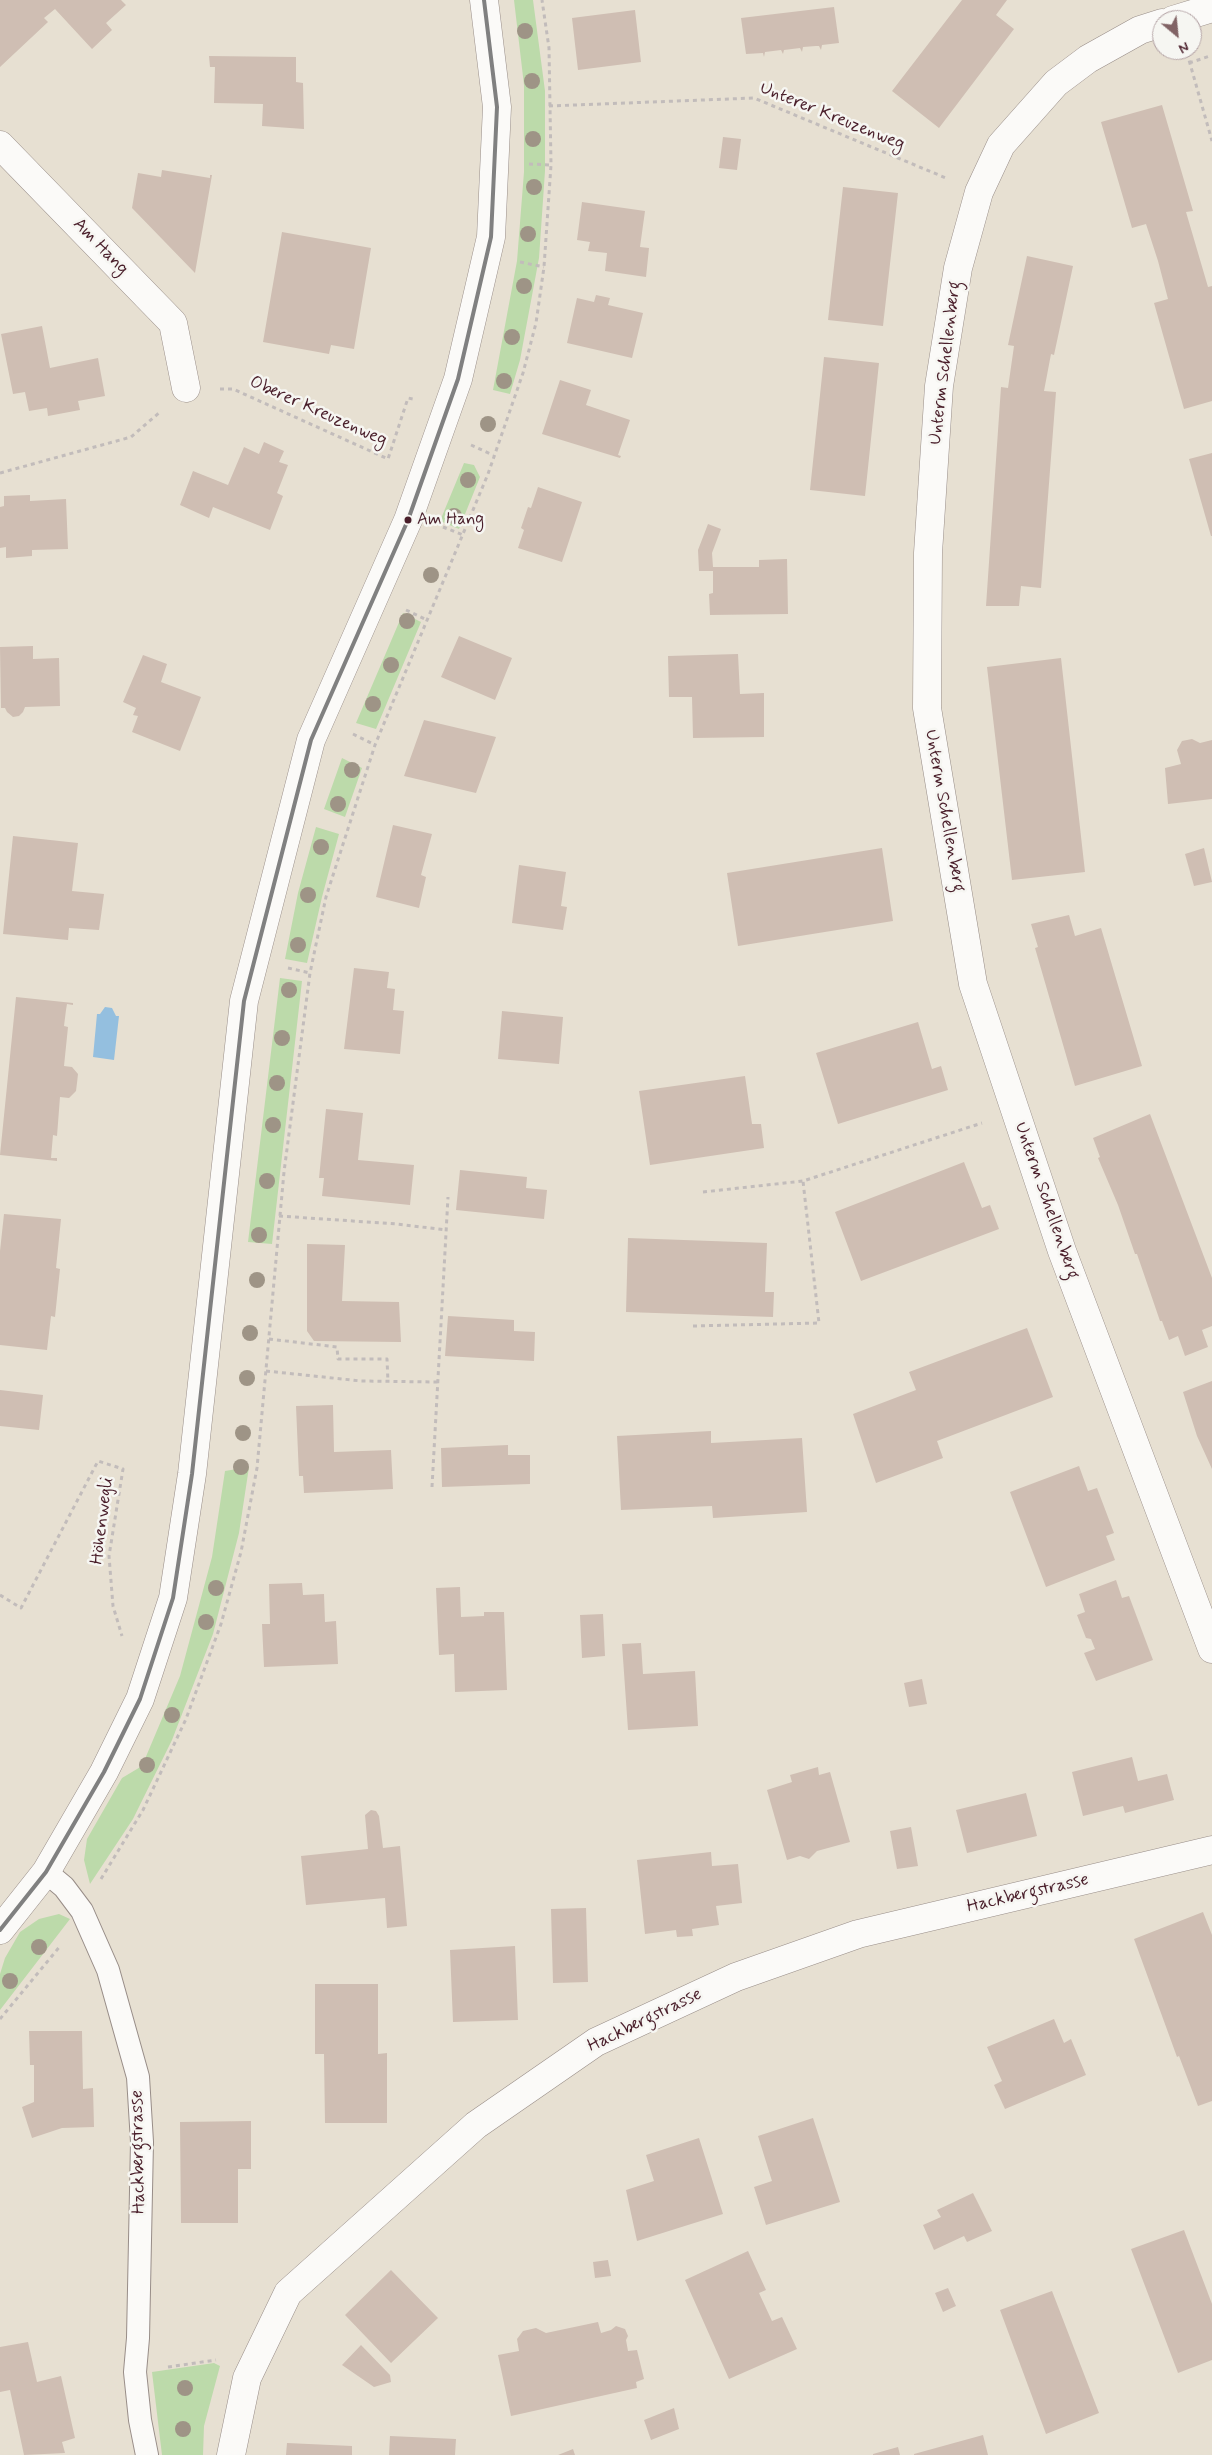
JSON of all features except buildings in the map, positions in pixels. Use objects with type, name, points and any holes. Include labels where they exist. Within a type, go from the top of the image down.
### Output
[{"type":"street","points":[[0,1930],[46,1872],[104,1772],[140,1699],[173,1598],[192,1474],[244,1002],[311,740],[408,520],[458,379],[491,237],[497,107],[484,0]]},
{"type":"street","name":"Unterm Schellenberg","points":[[1152,26],[1140,30],[1088,59],[1056,83],[1001,145],[979,192],[958,268],[939,386],[928,553],[927,708],[973,984],[1062,1251],[1212,1649]]},
{"type":"street","name":"Am Hang","points":[[0,145],[173,323],[186,388]]},
{"type":"street","name":"Hackbergstrasse","points":[[231,2455],[247,2378],[288,2293],[476,2125],[596,2042],[736,1977],[858,1934],[1212,1850]]},
{"type":"lane","name":"Hackbergstrasse","points":[[46,1872],[64,1887],[82,1912],[108,1970],[138,2077],[142,2142],[138,2338],[135,2372],[140,2420],[147,2455]]},
{"type":"path","points":[[0,2019],[56,1954],[143,1810],[186,1719],[221,1624],[241,1552],[257,1468],[280,1216],[310,973],[326,897],[375,745],[488,474],[523,373],[536,323],[544,267],[551,165],[549,48],[542,0]]},
{"type":"path","points":[[1190,63],[1210,56]]},
{"type":"path","points":[[1189,60],[1212,141]]},
{"type":"path","name":"Unterer Kreuzenweg","points":[[549,106],[754,98],[979,192]]},
{"type":"path","name":"Oberer Kreuzenweg","points":[[233,389],[388,459],[408,398]]},
{"type":"path","points":[[0,473],[131,437]]},
{"type":"path","points":[[440,526],[463,535]]},
{"type":"path","points":[[405,610],[428,620]]},
{"type":"path","points":[[703,1192],[803,1181],[1016,1112]]},
{"type":"path","points":[[693,1326],[819,1322],[803,1181]]},
{"type":"path","points":[[432,1487],[448,1197]]},
{"type":"path","points":[[280,1216],[397,1224],[446,1230]]},
{"type":"path","points":[[269,1339],[337,1347],[338,1358],[387,1359],[388,1382]]},
{"type":"path","points":[[266,1371],[361,1381],[438,1382]]},
{"type":"path","name":"Höhenwegli","points":[[0,1595],[21,1608],[98,1461],[123,1469],[110,1556],[113,1606],[124,1644]]},
{"type":"path","points":[[135,2372],[258,2354]]},
{"type":"green space","points":[[514,0],[533,0],[545,91],[545,171],[539,258],[520,360],[510,394],[493,390],[517,261],[524,172],[524,85]]},
{"type":"green space","points":[[464,463],[474,465],[480,477],[459,529],[440,521]]},
{"type":"green space","points":[[403,613],[421,622],[376,729],[356,723]]},
{"type":"green space","points":[[342,758],[362,768],[345,817],[324,809]]},
{"type":"green space","points":[[316,827],[339,834],[307,963],[285,959],[298,893]]},
{"type":"green space","points":[[280,978],[302,981],[272,1244],[248,1242]]},
{"type":"green space","points":[[249,1467],[239,1533],[213,1634],[172,1740],[133,1819],[90,1884],[84,1860],[87,1839],[122,1778],[142,1766],[180,1676],[212,1557],[225,1471]]},
{"type":"green space","points":[[59,1914],[70,1919],[0,2010],[0,1974],[5,1958],[20,1932],[39,1919]]},
{"type":"green space","points":[[214,2363],[220,2366],[204,2426],[203,2455],[162,2455],[152,2372]]},
{"type":"water","points":[[105,1007],[112,1008],[116,1016],[119,1016],[114,1060],[93,1057],[97,1014],[100,1014]]},
{"type":"transit line","points":[[0,1930],[46,1872],[104,1772],[140,1699],[173,1598],[192,1474],[244,1001],[311,740],[408,520],[458,379],[491,237],[497,107],[484,0]]},
{"type":"place","name":"Am Hang","points":[[408,520]]}]
